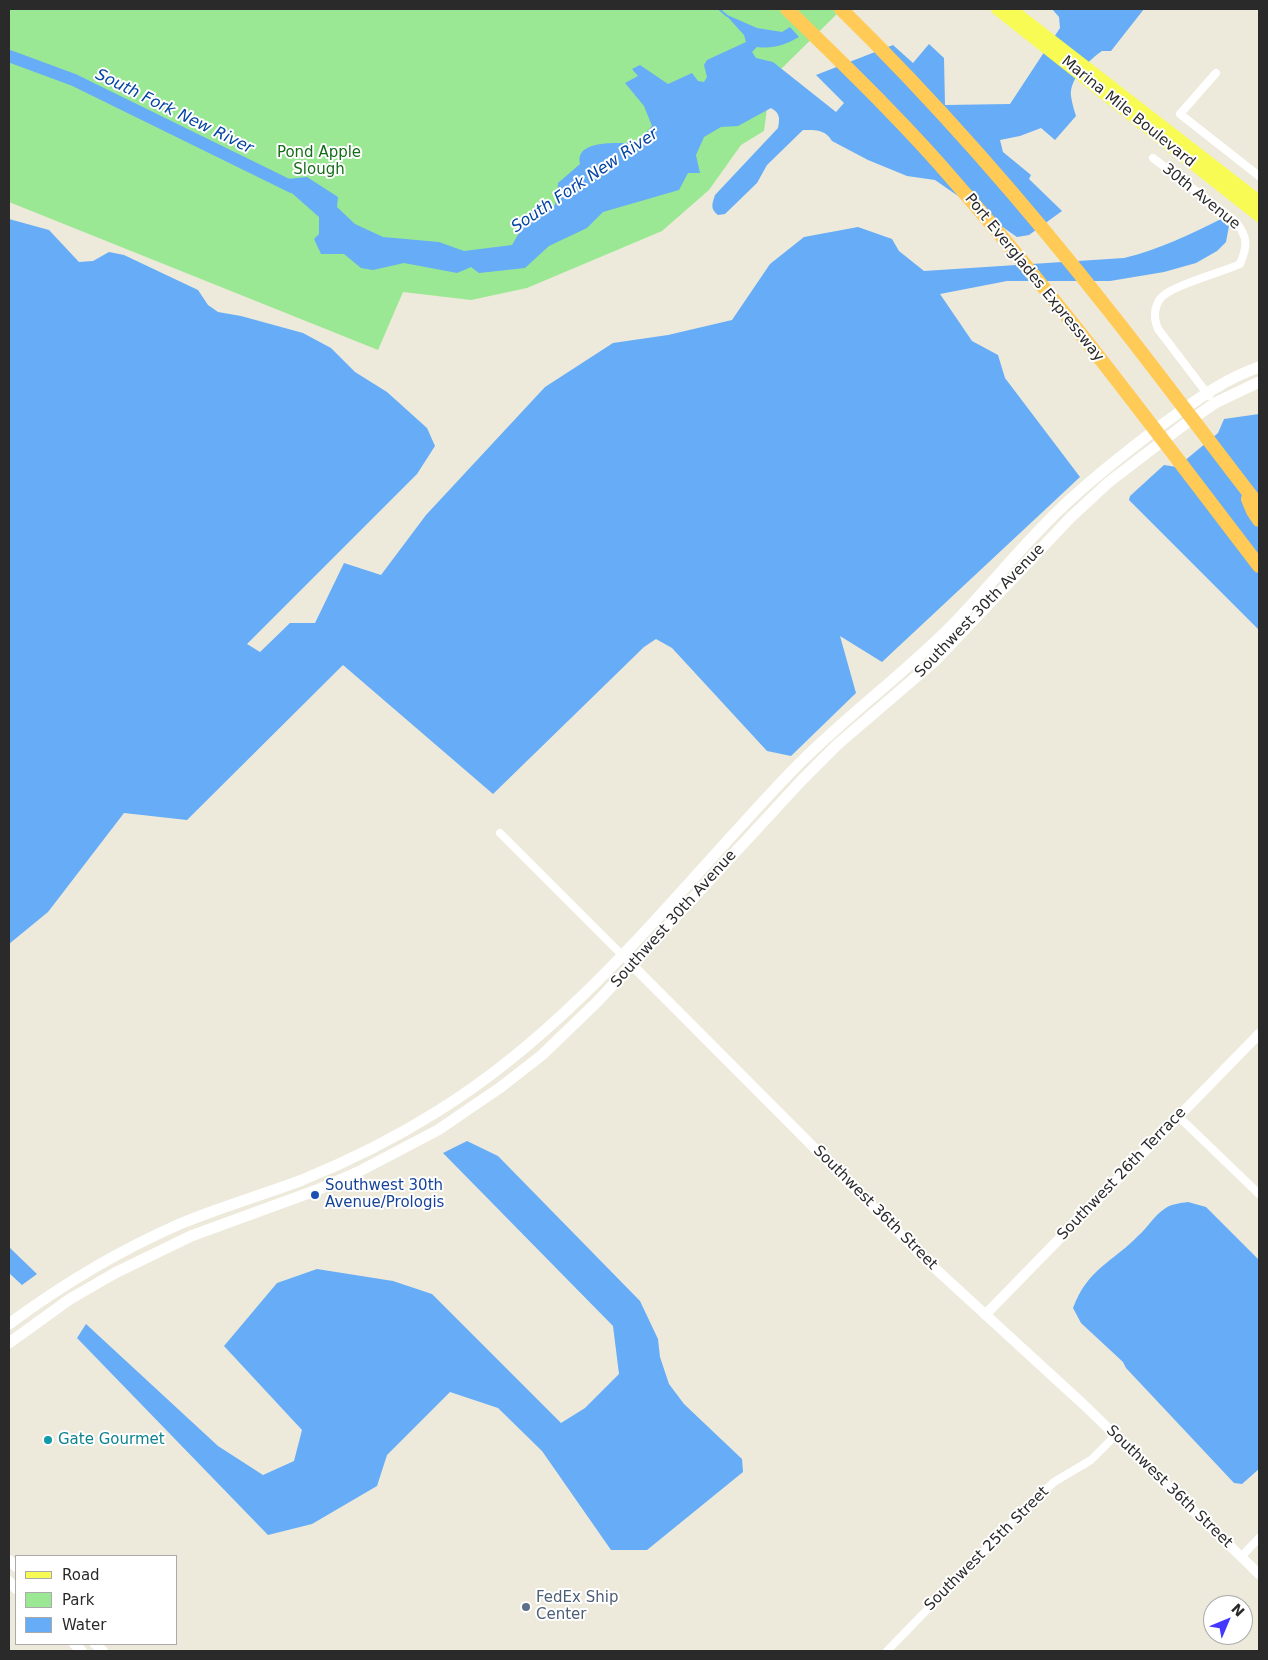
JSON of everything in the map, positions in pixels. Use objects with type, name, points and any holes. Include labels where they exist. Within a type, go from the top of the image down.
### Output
[{"type":"highway","name":"Port Everglades Expressway","points":[[787,9],[873,94],[954,180],[1030,269],[1259,566]]},
{"type":"highway","points":[[840,9],[987,165],[1259,491]]},
{"type":"highway","points":[[1114,317],[1259,506]]},
{"type":"highway","points":[[1244,486],[1253,511],[1259,520]]},
{"type":"highway","points":[[1230,529],[1259,552]]},
{"type":"main road","name":"Marina Mile Boulevard","points":[[996,9],[1034,33],[1259,201]]},
{"type":"main road","name":"Marina Mile Boulevard","points":[[1011,9],[1034,33]]},
{"type":"main road","name":"Marina Mile Boulevard","points":[[1096,80],[1259,216]]},
{"type":"main road","name":"Southwest 30th Avenue","points":[[9,1324],[72,1280],[135,1245],[206,1213],[288,1185],[346,1161],[421,1122],[483,1082],[529,1046],[569,1009],[622,955],[759,806],[827,737],[887,687],[944,633],[1058,510],[1117,459],[1206,392],[1259,367]]},
{"type":"main road","name":"Southwest 30th Avenue","points":[[9,1343],[70,1299],[159,1250],[219,1225],[316,1190],[381,1161],[438,1130],[542,1055],[632,965],[769,815],[832,750],[936,660],[1070,518],[1109,482],[1215,403],[1259,382]]},
{"type":"main road","points":[[759,806],[769,815]]},
{"type":"street","points":[[1216,73],[1180,114],[1259,176]]},
{"type":"street","name":"30th Avenue","points":[[1153,158],[1236,221],[1245,234],[1245,252],[1240,264],[1174,289],[1160,298],[1154,316],[1158,329],[1215,403]]},
{"type":"street","name":"Southwest 36th Street","points":[[500,833],[985,1315],[1116,1435],[1259,1574]]},
{"type":"street","name":"Southwest 26th Terrace","points":[[985,1315],[1259,1034]]},
{"type":"street","points":[[1178,1116],[1259,1194]]},
{"type":"street","name":"Southwest 25th Street","points":[[887,1651],[1025,1509],[1054,1482],[1091,1460],[1116,1435]]},
{"type":"street","points":[[1241,1557],[1259,1538]]},
{"type":"green space","name":"Pond Apple Slough","points":[[9,9],[842,9],[771,79],[764,131],[741,145],[709,190],[662,231],[527,288],[471,300],[403,292],[378,350],[9,202]]},
{"type":"water","points":[[1052,9],[1144,9],[1111,51],[1102,51],[1081,70],[1071,90],[1076,116],[1055,140],[1041,128],[1020,136],[1000,140],[1003,152],[1031,175],[1029,179],[1062,211],[1029,235],[1017,237],[935,180],[907,176],[868,160],[832,141],[823,132],[812,130],[803,130],[767,165],[757,183],[725,214],[718,215],[712,206],[715,195],[778,128],[779,116],[771,108],[738,126],[721,127],[704,137],[696,155],[700,173],[688,173],[679,190],[603,212],[587,228],[549,246],[525,268],[479,273],[471,267],[457,273],[404,263],[373,270],[361,268],[344,254],[321,254],[314,239],[319,234],[319,217],[277,180],[307,177],[338,197],[337,207],[355,224],[383,237],[439,242],[464,251],[512,245],[534,207],[554,207],[557,199],[558,183],[580,164],[580,156],[584,150],[601,144],[637,143],[652,126],[644,106],[625,83],[638,76],[632,69],[640,65],[668,84],[692,73],[698,81],[704,82],[707,77],[704,65],[707,60],[746,42],[744,35],[725,14],[757,28],[782,32],[790,27],[799,37],[779,46],[757,47],[752,52],[756,58],[773,62],[836,112],[844,103],[816,75],[893,45],[913,63],[929,44],[944,58],[945,105],[1010,104],[1060,28],[1059,17]]},
{"type":"water","points":[[9,219],[49,230],[79,262],[93,261],[109,252],[124,255],[198,290],[208,305],[218,312],[241,316],[303,333],[331,348],[355,372],[387,392],[427,428],[435,446],[417,474],[247,644],[260,652],[290,623],[315,623],[344,563],[381,575],[426,515],[545,387],[613,343],[668,335],[732,320],[770,264],[804,237],[858,227],[892,239],[899,251],[924,271],[1124,258],[1161,246],[1221,219],[1229,226],[1226,242],[1217,251],[1196,263],[1164,272],[1110,281],[1007,281],[940,294],[972,341],[998,355],[1005,378],[1080,477],[882,662],[840,636],[856,693],[791,756],[767,751],[672,648],[656,639],[644,647],[493,794],[343,665],[187,820],[124,813],[48,912],[9,944]]},
{"type":"water","points":[[1259,414],[1259,630],[1129,500],[1130,496],[1164,465],[1177,467],[1218,433],[1224,419]]},
{"type":"water","points":[[467,1141],[498,1156],[640,1301],[658,1339],[660,1357],[669,1384],[684,1404],[742,1459],[743,1472],[647,1550],[611,1550],[542,1451],[498,1408],[450,1392],[387,1455],[377,1486],[312,1524],[268,1535],[77,1338],[86,1324],[218,1446],[263,1475],[294,1461],[302,1430],[224,1346],[277,1283],[317,1269],[393,1281],[432,1294],[561,1423],[585,1408],[619,1374],[613,1326],[443,1153]]},
{"type":"water","points":[[1188,1202],[1206,1207],[1259,1260],[1259,1469],[1242,1484],[1234,1483],[1126,1368],[1123,1362],[1081,1323],[1073,1308],[1079,1295],[1093,1275],[1129,1245],[1159,1213],[1172,1205]]},
{"type":"water","points":[[9,1247],[37,1274],[22,1285],[9,1273]]},
{"type":"waterway","points":[[719,9],[727,16]]},
{"type":"waterway","name":"South Fork New River","points":[[9,56],[74,80],[292,187]]},
{"type":"place","name":"Southwest 30th Avenue/Prologis","points":[[315,1195]]},
{"type":"place","name":"Gate Gourmet","points":[[48,1440]]},
{"type":"place","name":"FedEx Ship Center","points":[[526,1607]]}]
